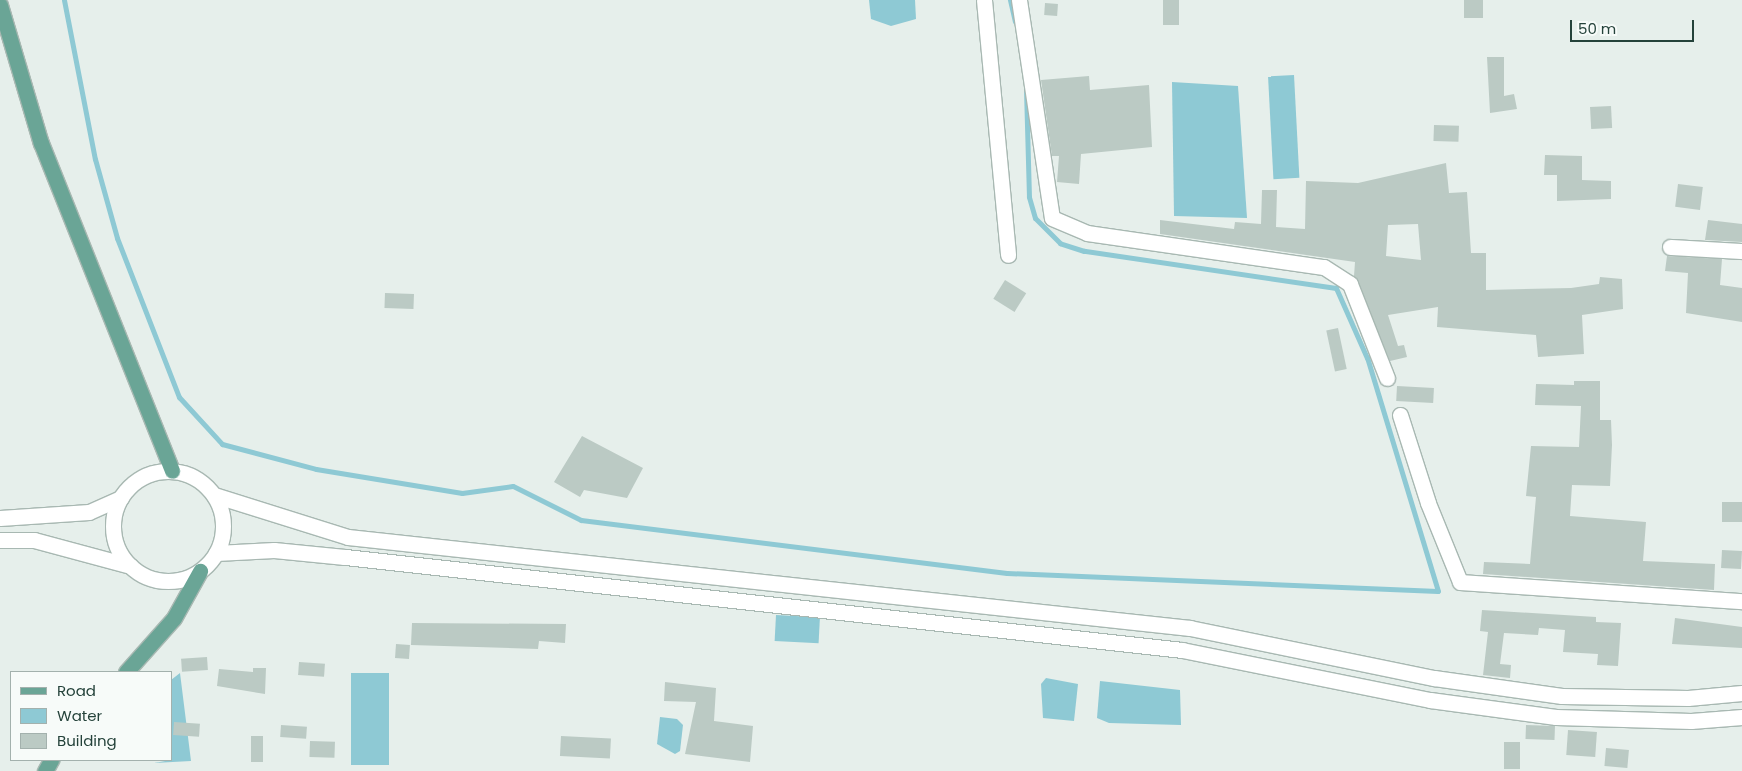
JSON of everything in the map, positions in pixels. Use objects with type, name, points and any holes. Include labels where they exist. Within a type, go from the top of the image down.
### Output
[{"type":"main road","points":[[0,5],[41,142],[172,471]]},
{"type":"main road","points":[[127,671],[174,618],[200,571]]},
{"type":"street","points":[[984,0],[1008,255]]},
{"type":"street","points":[[1019,0],[1052,218],[1087,233],[1324,267],[1350,284],[1387,378]]},
{"type":"street","points":[[1670,247],[1742,251]]},
{"type":"street","points":[[1400,415],[1428,503],[1460,582],[1742,601]]},
{"type":"street","points":[[0,518],[89,512],[121,498],[148,475],[172,471],[196,478],[214,495],[223,518],[216,553],[200,571],[164,580],[131,566],[34,540],[0,540]]},
{"type":"street","points":[[214,495],[348,537],[1190,628],[1434,678],[1562,696],[1688,698],[1742,693]]},
{"type":"street","points":[[121,498],[114,534],[131,566]]},
{"type":"street","points":[[216,553],[274,550],[345,557],[1182,650],[1430,700],[1556,717],[1691,721],[1742,717]]},
{"type":"water","points":[[869,0],[915,0],[916,19],[891,26],[871,19]]},
{"type":"water","points":[[1294,75],[1299,178],[1273,179],[1268,76]]},
{"type":"water","points":[[1172,82],[1238,86],[1247,218],[1174,216]]},
{"type":"water","points":[[776,615],[820,617],[819,643],[775,641]]},
{"type":"water","points":[[180,673],[191,761],[154,763],[172,761],[172,679]]},
{"type":"water","points":[[351,673],[389,673],[389,765],[351,765]]},
{"type":"water","points":[[1046,678],[1078,684],[1074,721],[1043,718],[1041,684]]},
{"type":"water","points":[[1100,681],[1180,690],[1181,725],[1109,723],[1097,718]]},
{"type":"water","points":[[660,717],[677,719],[683,725],[680,751],[675,754],[657,744]]},
{"type":"building","points":[[1163,0],[1179,0],[1179,25],[1163,25]]},
{"type":"building","points":[[1464,0],[1483,0],[1483,18],[1464,18]]},
{"type":"building","points":[[1045,3],[1058,4],[1057,16],[1044,15]]},
{"type":"building","points":[[1487,57],[1504,57],[1504,96],[1514,94],[1517,109],[1490,113]]},
{"type":"building","points":[[1089,76],[1090,90],[1149,85],[1152,147],[1081,154],[1079,184],[1057,182],[1059,156],[1052,156],[1041,80]]},
{"type":"building","points":[[1611,106],[1612,128],[1591,129],[1590,107]]},
{"type":"building","points":[[1434,125],[1459,126],[1458,142],[1433,141]]},
{"type":"building","points":[[1545,155],[1582,156],[1582,180],[1611,181],[1611,199],[1557,201],[1557,175],[1544,175]]},
{"type":"building","points":[[1446,163],[1449,193],[1467,192],[1471,253],[1486,253],[1486,290],[1571,288],[1599,284],[1600,277],[1622,279],[1623,309],[1582,315],[1584,354],[1538,357],[1536,335],[1437,327],[1438,307],[1388,315],[1398,346],[1404,345],[1407,357],[1390,361],[1354,276],[1355,262],[1160,234],[1160,220],[1234,229],[1235,222],[1261,224],[1262,190],[1277,190],[1276,227],[1305,229],[1306,181],[1358,183]],"holes":[[[1418,224],[1421,260],[1386,256],[1388,225]]]},
{"type":"building","points":[[1678,184],[1703,187],[1700,210],[1675,207]]},
{"type":"building","points":[[1708,220],[1742,224],[1742,242],[1705,240]]},
{"type":"building","points":[[1667,256],[1722,259],[1720,285],[1742,288],[1742,322],[1686,313],[1688,273],[1665,271]]},
{"type":"building","points":[[1005,280],[1026,293],[1015,312],[993,299]]},
{"type":"building","points":[[385,293],[414,294],[413,309],[384,308]]},
{"type":"building","points":[[1338,328],[1347,369],[1335,372],[1326,330]]},
{"type":"building","points":[[1574,381],[1600,381],[1600,420],[1611,420],[1612,445],[1610,486],[1572,485],[1570,516],[1646,522],[1643,561],[1715,564],[1714,590],[1483,574],[1484,562],[1530,564],[1536,497],[1526,496],[1531,446],[1579,447],[1581,406],[1535,405],[1536,384],[1574,385]]},
{"type":"building","points":[[1397,386],[1434,388],[1433,403],[1396,401]]},
{"type":"building","points":[[582,436],[643,468],[627,498],[584,490],[580,497],[554,482]]},
{"type":"building","points":[[1722,502],[1742,502],[1742,522],[1722,522]]},
{"type":"building","points":[[1722,550],[1742,551],[1741,569],[1721,568]]},
{"type":"building","points":[[1482,610],[1596,617],[1596,622],[1621,623],[1618,666],[1597,665],[1598,654],[1563,652],[1565,630],[1539,628],[1538,635],[1504,633],[1500,664],[1511,665],[1510,678],[1483,675],[1488,632],[1480,631]]},
{"type":"building","points":[[1675,618],[1742,627],[1742,648],[1672,644]]},
{"type":"building","points":[[412,623],[566,624],[565,643],[539,641],[538,649],[411,645]]},
{"type":"building","points":[[396,644],[410,645],[409,659],[395,658]]},
{"type":"building","points":[[207,657],[208,670],[182,672],[181,659]]},
{"type":"building","points":[[299,662],[325,664],[324,677],[298,675]]},
{"type":"building","points":[[253,668],[266,668],[265,694],[217,686],[219,669],[253,672]]},
{"type":"building","points":[[665,682],[716,688],[714,721],[753,726],[750,762],[685,754],[696,702],[664,701]]},
{"type":"building","points":[[174,722],[200,724],[199,737],[173,735]]},
{"type":"building","points":[[281,725],[307,727],[306,739],[280,737]]},
{"type":"building","points":[[1526,725],[1555,726],[1554,740],[1526,739]]},
{"type":"building","points":[[1568,730],[1597,732],[1595,757],[1566,755]]},
{"type":"building","points":[[251,736],[263,736],[263,762],[251,762]]},
{"type":"building","points":[[561,736],[611,739],[610,759],[560,756]]},
{"type":"building","points":[[310,741],[335,742],[334,758],[309,757]]},
{"type":"building","points":[[1504,742],[1520,742],[1520,769],[1504,769]]},
{"type":"building","points":[[1606,748],[1629,750],[1627,768],[1604,766]]},
{"type":"waterway","points":[[64,0],[95,159],[117,238],[179,397],[222,444],[316,469],[462,493],[513,486],[581,520],[1007,573],[1438,591],[1367,358],[1336,288],[1084,251],[1060,243],[1035,218],[1029,197],[1026,88]]},
{"type":"waterway","points":[[1010,0],[1015,21]]}]
